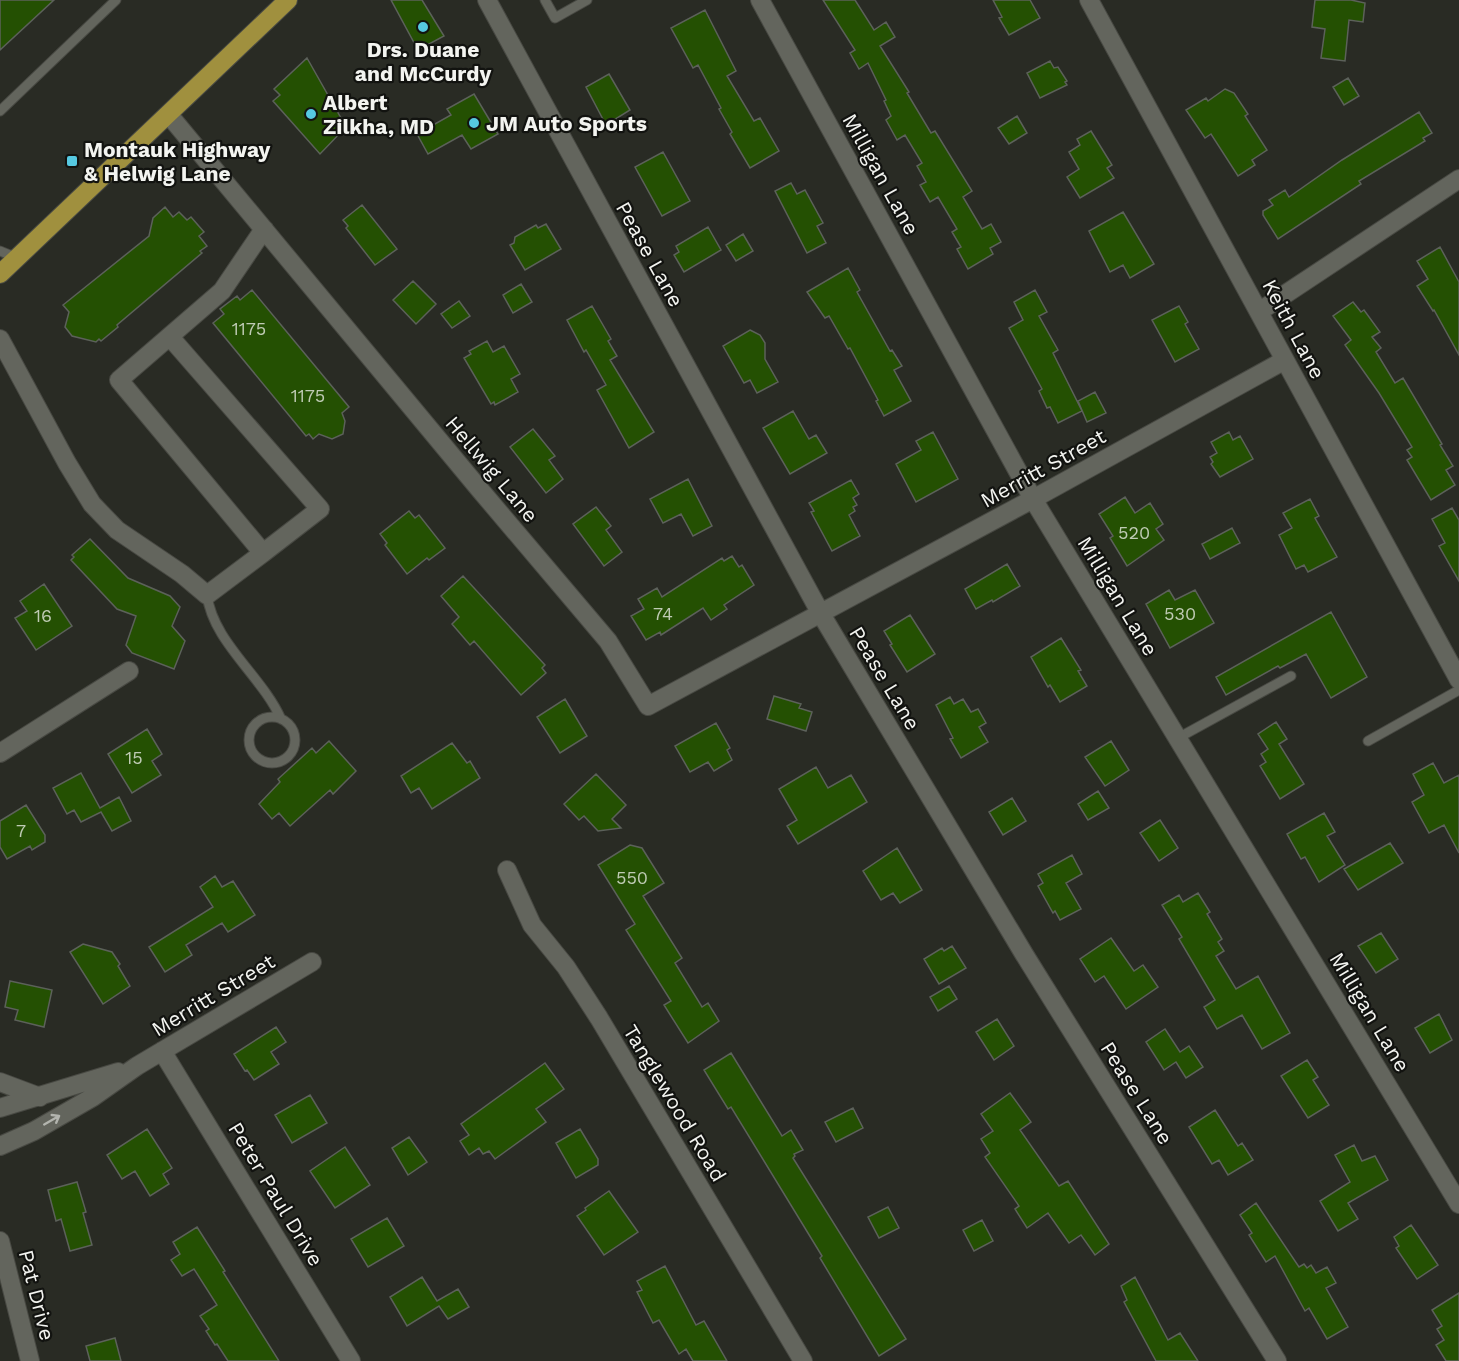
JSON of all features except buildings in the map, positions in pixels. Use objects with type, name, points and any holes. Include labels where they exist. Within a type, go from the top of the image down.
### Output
[{"type":"main road","points":[[0,274],[9,255],[169,115],[288,0]]},
{"type":"street","name":"Pease Lane","points":[[487,0],[821,614],[1024,954],[1276,1361]]},
{"type":"street","name":"Milligan Lane","points":[[760,0],[1033,499],[1459,1204]]},
{"type":"street","name":"Keith Lane","points":[[1089,0],[1459,680]]},
{"type":"street","name":"Hellwig Lane","points":[[169,115],[608,641],[648,706],[821,614]]},
{"type":"street","points":[[1260,311],[1459,180]]},
{"type":"street","points":[[263,553],[119,380],[222,291],[264,229]]},
{"type":"street","points":[[0,339],[66,463],[92,504],[117,530],[182,574],[207,595],[320,509],[170,337]]},
{"type":"street","name":"Merritt Street","points":[[821,614],[1285,360]]},
{"type":"street","points":[[0,753],[129,671]]},
{"type":"street","name":"Tanglewood Road","points":[[507,870],[532,925],[566,967],[598,1018],[804,1361]]},
{"type":"street","name":"Merritt Street","points":[[0,1146],[34,1131],[93,1097],[137,1066],[312,962]]},
{"type":"street","name":"Peter Paul Drive","points":[[162,1052],[351,1361]]},
{"type":"street","name":"Merritt Street","points":[[0,1108],[137,1066]]},
{"type":"street","points":[[0,1082],[40,1097]]},
{"type":"street","name":"Pat Drive","points":[[0,1240],[30,1361]]},
{"type":"lane","points":[[0,111],[117,0]]},
{"type":"lane","points":[[544,0],[555,18],[587,0]]},
{"type":"lane","points":[[207,595],[209,609],[219,628],[267,693],[282,719],[292,728],[293,750],[282,761],[274,763],[259,759],[249,747],[250,731],[261,720],[268,717],[282,719]]},
{"type":"lane","points":[[1178,738],[1291,676]]},
{"type":"lane","points":[[1368,741],[1459,690]]},
{"type":"place","name":"Drs. Duane and McCurdy","points":[[423,27]]},
{"type":"place","name":"Albert Zilkha, MD","points":[[311,114]]},
{"type":"place","name":"JM Auto Sports","points":[[474,123]]},
{"type":"place","name":"Montauk Highway & Helwig Lane","points":[[72,161]]}]
